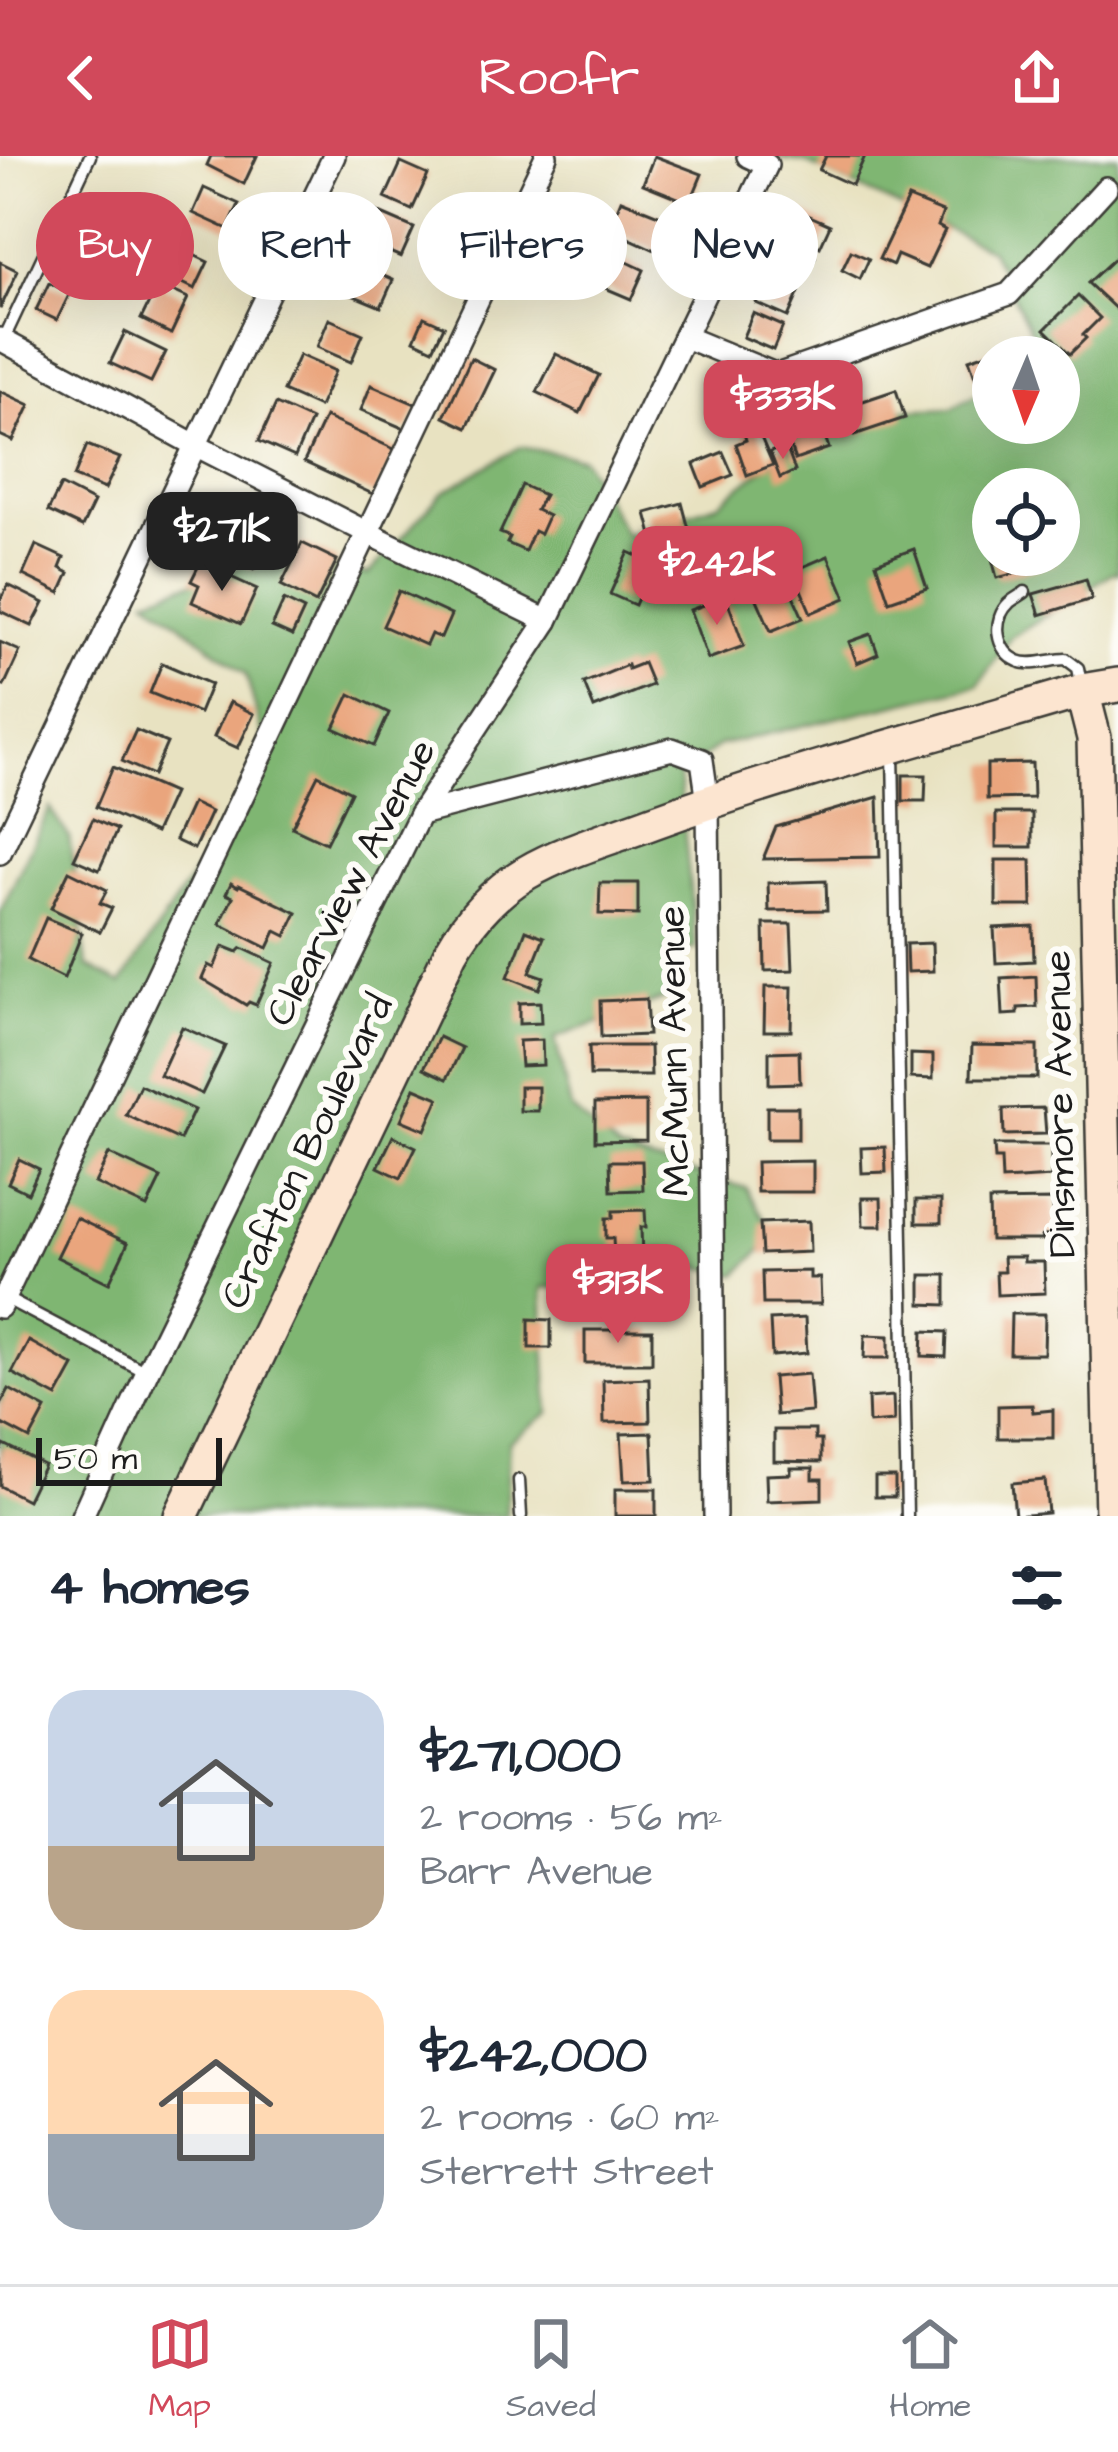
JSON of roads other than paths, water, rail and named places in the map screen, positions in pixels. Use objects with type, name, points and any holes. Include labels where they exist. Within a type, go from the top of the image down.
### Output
[{"type":"main road","name":"Crafton Boulevard","points":[[181,1516],[451,952],[462,933],[508,884],[553,859],[708,802],[1082,691],[1118,685]]},
{"type":"main road","name":"Dinsmore Avenue","points":[[1082,691],[1094,738],[1112,1516]]},
{"type":"street","points":[[0,853],[334,156]]},
{"type":"street","points":[[1,1300],[546,156]]},
{"type":"street","name":"Clearview Avenue","points":[[82,1516],[147,1372],[420,814],[547,621],[685,337],[757,160]]},
{"type":"street","points":[[685,337],[777,375],[1009,294],[1106,188]]},
{"type":"street","points":[[1,343],[547,621]]},
{"type":"street","points":[[420,814],[672,749],[703,760],[708,802]]},
{"type":"street","name":"McMunn Avenue","points":[[708,802],[715,1516]]},
{"type":"lane","points":[[1,343],[90,156]]},
{"type":"lane","points":[[1025,592],[999,616],[1003,649],[1025,663],[1066,659],[1078,668],[1082,691]]},
{"type":"lane","points":[[893,747],[907,1516]]},
{"type":"lane","points":[[1,1300],[147,1372]]},
{"type":"lane","points":[[519,1480],[521,1516]]}]
